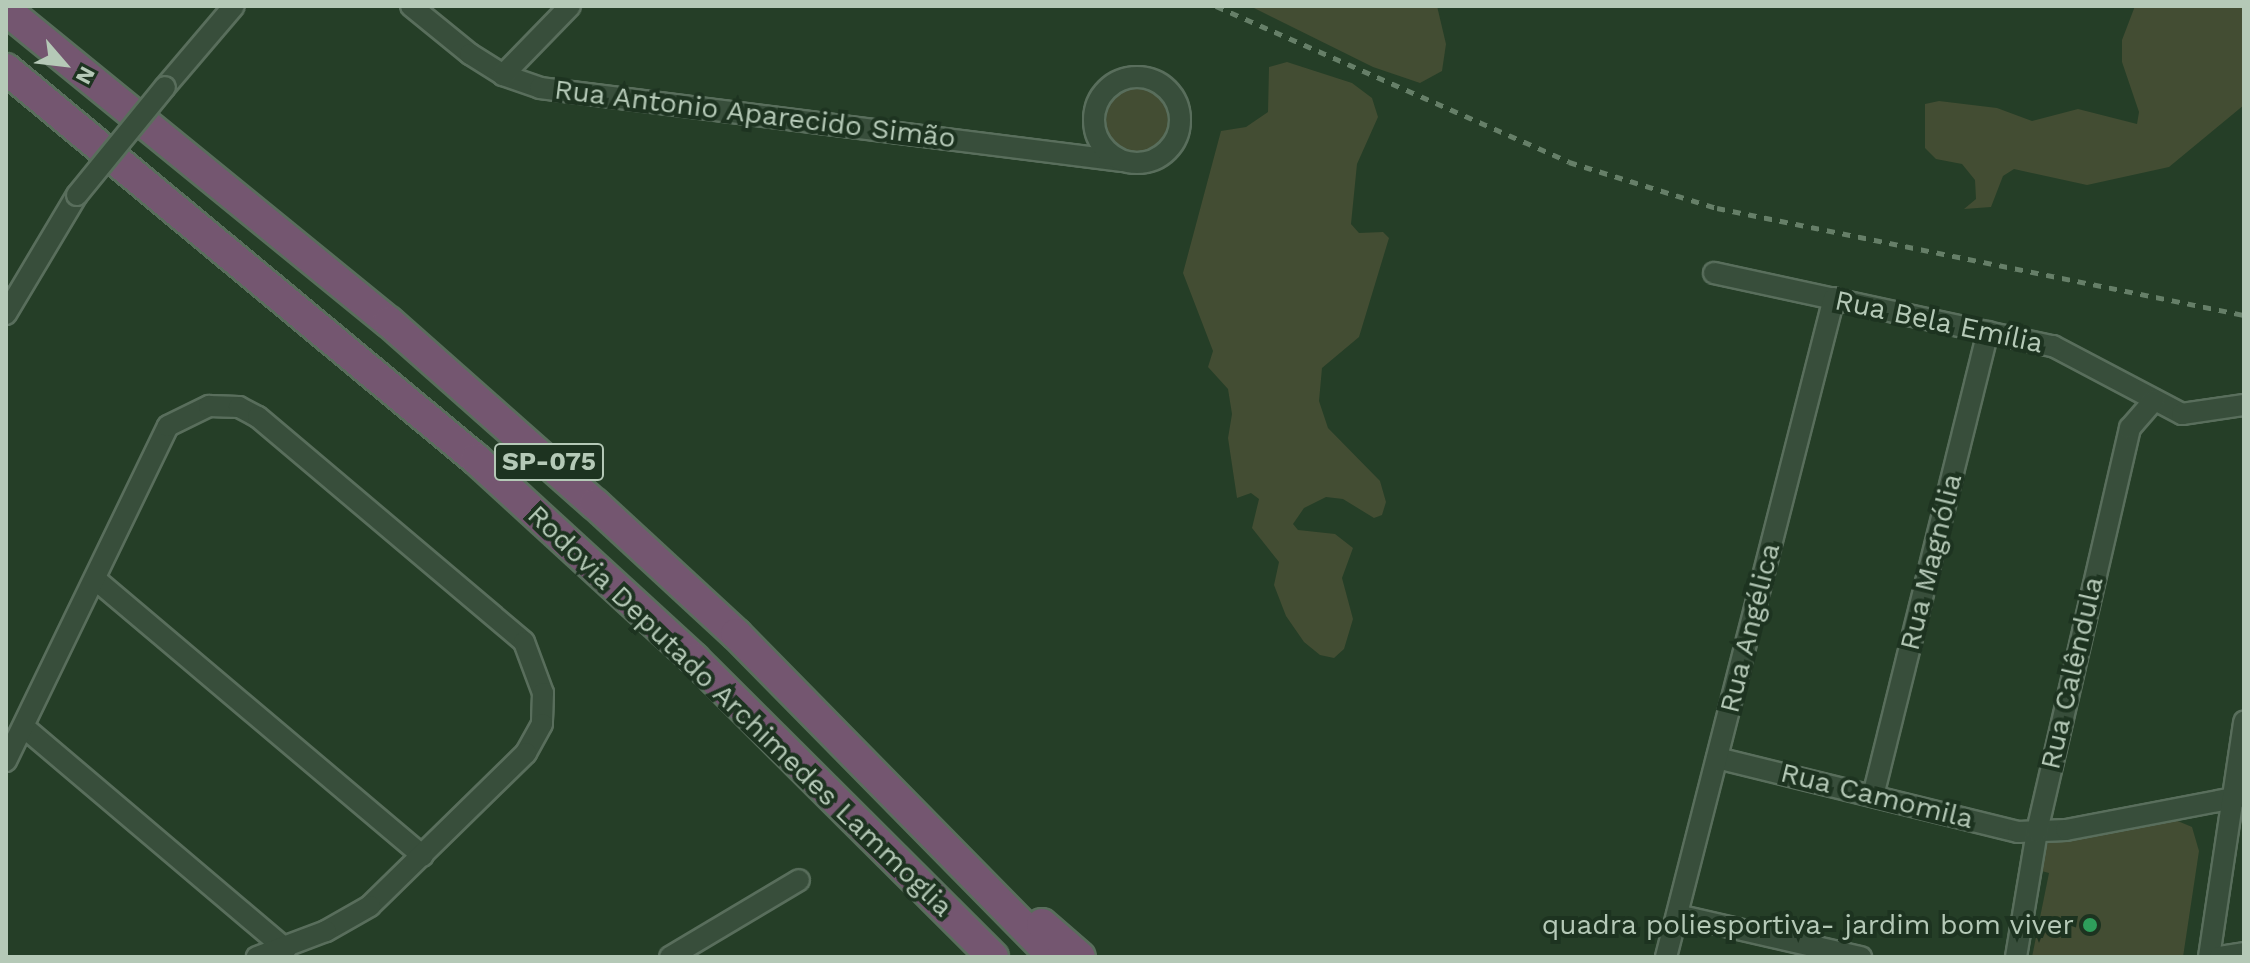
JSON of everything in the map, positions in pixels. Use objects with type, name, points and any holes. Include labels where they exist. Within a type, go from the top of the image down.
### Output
[{"type":"highway","name":"Rodovia Deputado Archimedes Lammoglia","points":[[6,10],[389,322],[595,504],[736,634],[1053,957]]},
{"type":"highway","name":"Rodovia Deputado Archimedes Lammoglia","points":[[6,69],[476,459],[694,659],[993,957]]},
{"type":"highway","points":[[938,837],[1080,957]]},
{"type":"street","points":[[6,314],[77,195],[234,6]]},
{"type":"street","name":"Rua Antonio Aparecido Simão","points":[[411,6],[503,75],[540,88],[1122,161],[1149,162],[1172,146],[1180,120],[1171,93],[1146,78],[1117,82],[1097,103],[1095,132]]},
{"type":"street","points":[[503,75],[570,6]]},
{"type":"street","points":[[1061,152],[1095,132],[1110,155],[1122,161]]},
{"type":"street","name":"Rua Bela Emília","points":[[1714,273],[2053,346],[2182,414],[2244,405]]},
{"type":"street","name":"Rua Angélica","points":[[1666,957],[1834,298]]},
{"type":"street","name":"Rua Magnólia","points":[[1874,792],[1988,332]]},
{"type":"street","name":"Rua Calêndula","points":[[2016,957],[2037,831],[2130,428],[2140,410],[2154,400]]},
{"type":"street","points":[[6,761],[25,728],[168,426],[209,406],[239,407],[271,427],[524,642],[535,663],[543,693],[542,724],[526,753],[370,906],[286,949],[257,957]]},
{"type":"street","points":[[95,579],[423,856]]},
{"type":"street","points":[[2209,957],[2238,797],[2244,722]]},
{"type":"street","points":[[25,728],[286,949]]},
{"type":"street","name":"Rua Camomila","points":[[1717,758],[1874,792],[2018,832],[2238,797]]},
{"type":"street","points":[[670,957],[799,880]]},
{"type":"street","points":[[1677,915],[1861,957]]},
{"type":"street","points":[[2220,957],[2244,953]]},
{"type":"green space","points":[[1250,6],[1437,6],[1446,44],[1442,71],[1420,83],[1373,67]]},
{"type":"green space","points":[[2135,6],[2244,6],[2244,105],[2169,167],[2087,185],[2014,169],[2003,176],[1991,207],[1964,209],[1976,199],[1975,180],[1962,164],[1936,159],[1925,148],[1925,104],[1939,101],[1997,108],[2032,121],[2078,109],[2137,124],[2139,112],[2122,62],[2122,40]]},
{"type":"green space","points":[[1287,62],[1352,83],[1372,98],[1378,117],[1357,164],[1351,224],[1359,233],[1383,232],[1389,238],[1359,337],[1322,368],[1319,401],[1328,428],[1380,481],[1386,502],[1382,515],[1374,518],[1343,499],[1326,497],[1304,508],[1293,524],[1298,530],[1335,534],[1353,548],[1342,578],[1353,619],[1344,649],[1334,658],[1320,655],[1304,642],[1286,616],[1274,585],[1279,562],[1252,528],[1259,499],[1251,493],[1237,498],[1228,438],[1232,414],[1228,389],[1208,367],[1213,351],[1183,273],[1221,131],[1246,127],[1268,112],[1269,67]]},
{"type":"green space","points":[[1131,89],[1143,89],[1159,98],[1166,108],[1166,132],[1159,142],[1143,151],[1131,151],[1111,137],[1106,126],[1106,114],[1120,94]]},
{"type":"green space","points":[[2173,819],[2192,827],[2199,851],[2183,957],[2032,957],[2049,873],[2034,869],[2049,841]]},
{"type":"railway","points":[[1216,6],[1569,162],[1717,208],[2244,315]]},
{"type":"place","name":"quadra poliesportiva- jardim bom viver","points":[[2090,925]]}]
